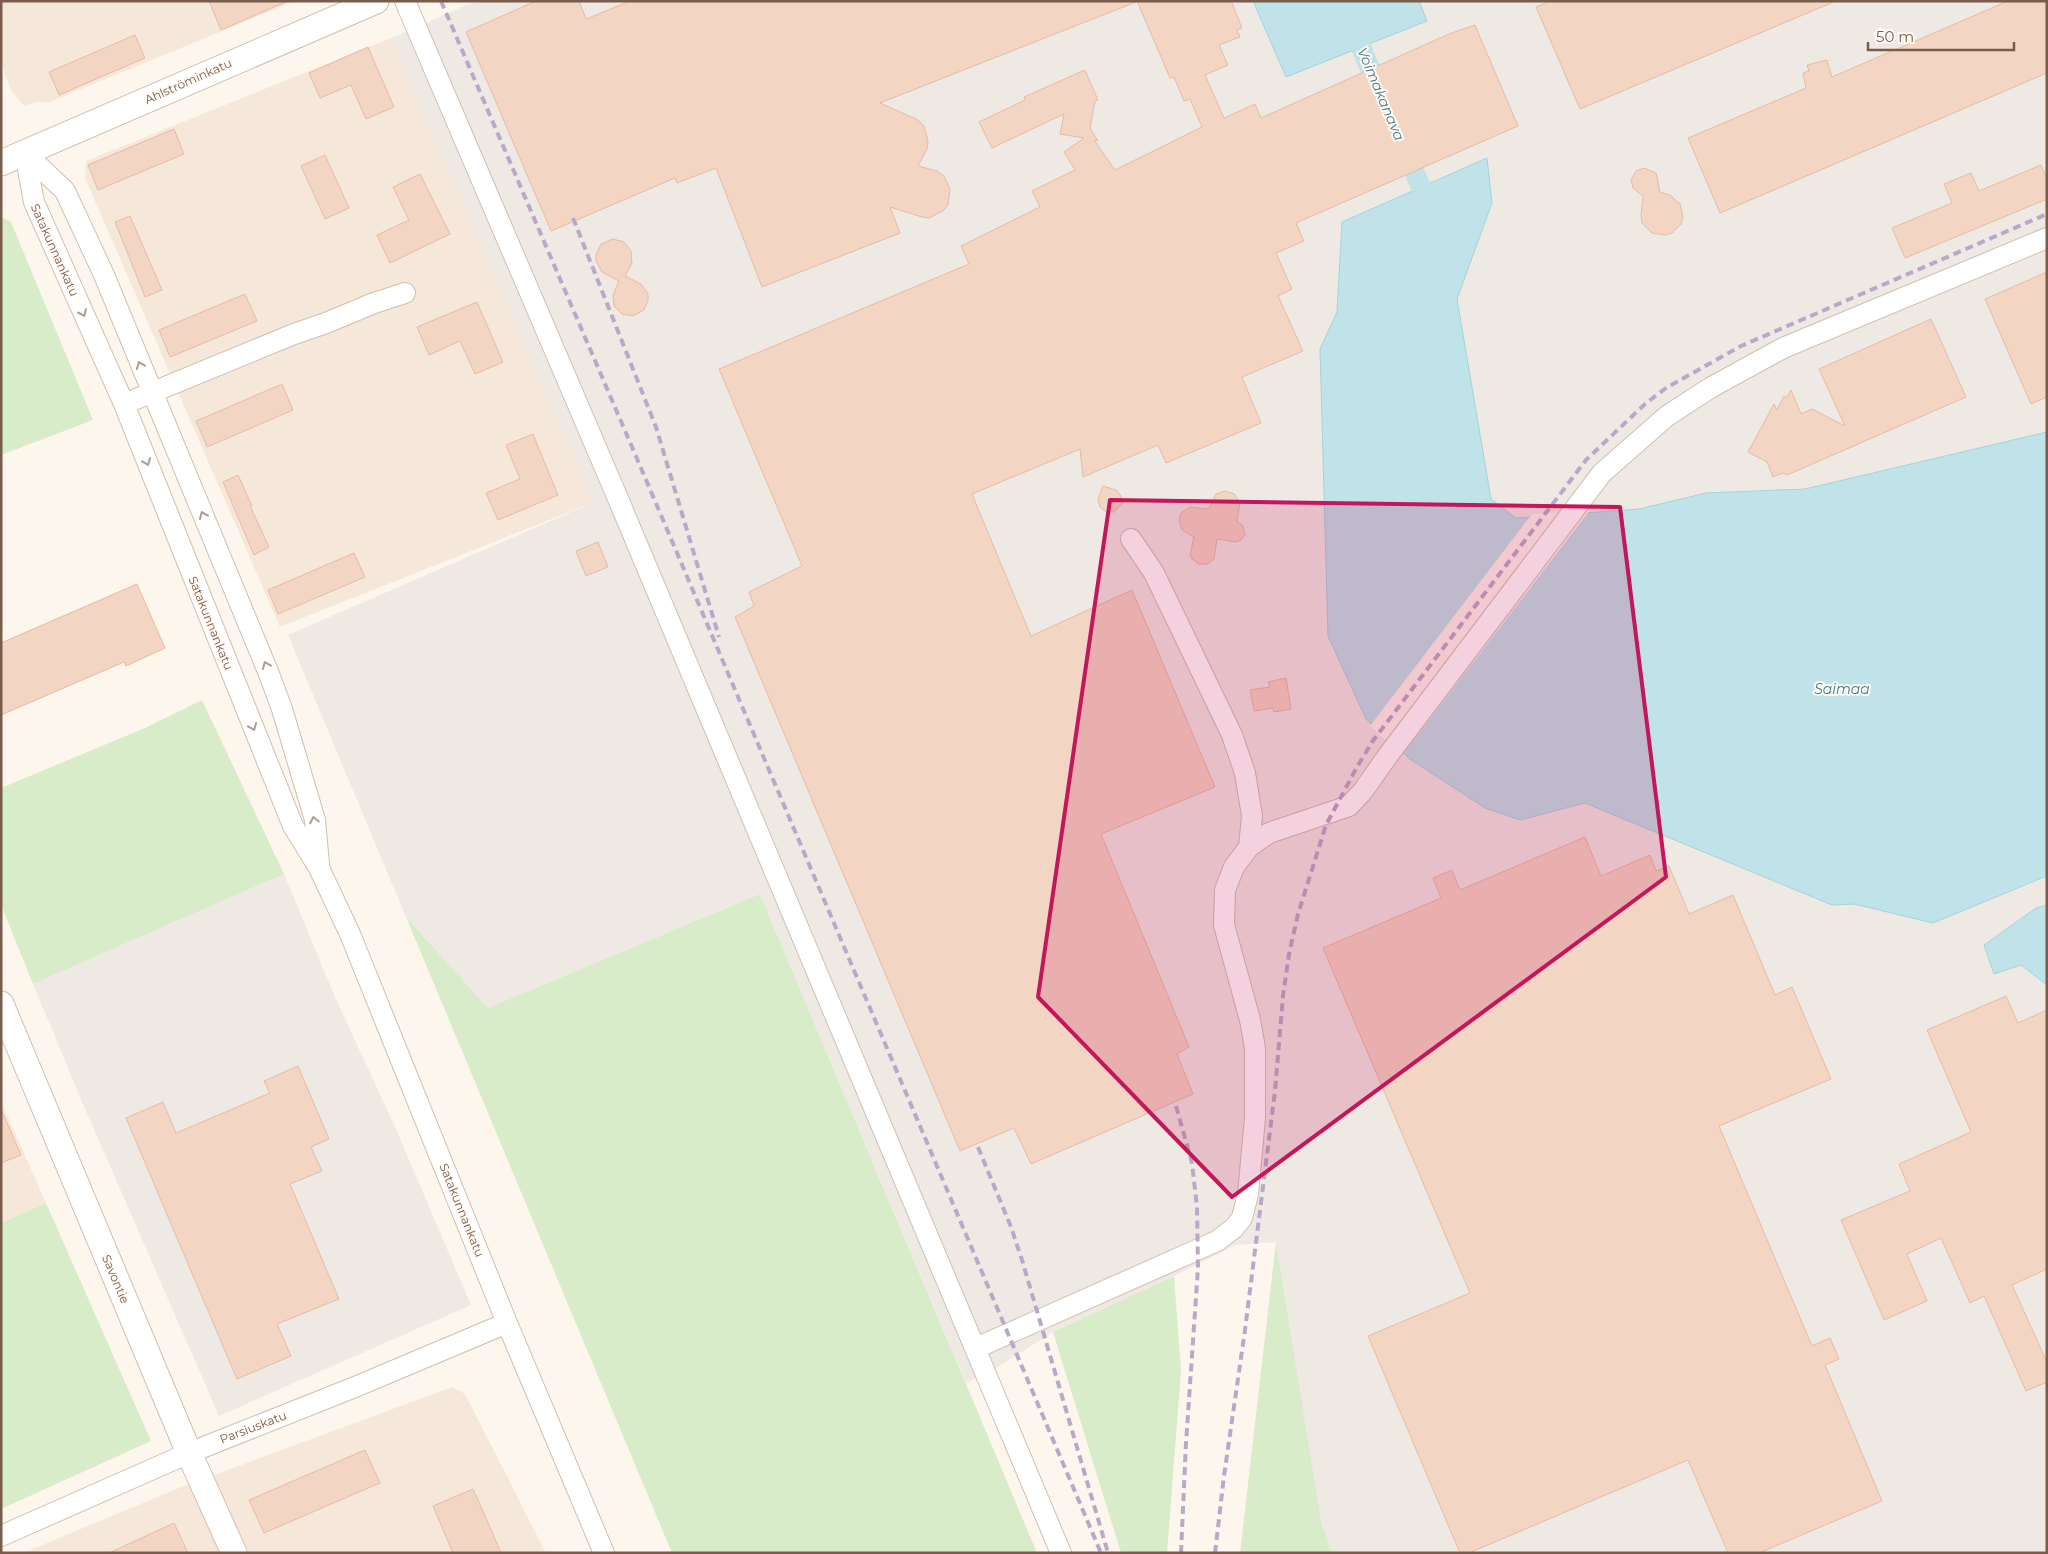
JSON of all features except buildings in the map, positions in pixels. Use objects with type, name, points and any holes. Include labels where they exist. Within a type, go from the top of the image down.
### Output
[{"type":"street","name":"Ahlströminkatu","points":[[1,163],[376,1]]},
{"type":"street","points":[[404,1],[619,501],[1061,1553]]},
{"type":"street","name":"Satakunnankatu","points":[[25,153],[65,190],[104,275],[270,674],[315,820],[319,868]]},
{"type":"street","name":"Satakunnankatu","points":[[25,153],[34,202],[124,404],[292,826],[319,868],[350,934],[507,1323],[604,1553]]},
{"type":"street","points":[[976,1348],[1217,1241],[1234,1228],[1242,1218],[1248,1194],[1255,1118],[1255,1048],[1250,1020],[1224,925],[1225,890],[1234,867],[1249,847],[1269,833],[1349,806],[1363,791],[1602,473],[1667,416],[1710,388],[1783,348],[2047,238]]},
{"type":"street","points":[[124,404],[294,334],[374,303],[405,294]]},
{"type":"street","points":[[1130,538],[1154,573],[1232,735],[1245,773],[1252,816],[1249,847]]},
{"type":"street","name":"Savontie","points":[[1,1004],[189,1452],[234,1553]]},
{"type":"street","name":"Parsiuskatu","points":[[1,1536],[189,1452],[355,1387],[507,1323]]},
{"type":"highlighted area","points":[[1110,500],[1620,507],[1666,877],[1232,1197],[1038,997]]},
{"type":"shaded area","points":[[1,1],[295,1],[50,102],[36,102],[24,106],[11,90],[1,64]]},
{"type":"shaded area","points":[[476,1],[1253,1],[1286,77],[1427,21],[1419,1],[2047,1],[2047,432],[1805,489],[1706,493],[1639,509],[1516,518],[1491,499],[1457,299],[1472,252],[1487,158],[1342,222],[1337,312],[1320,349],[1485,808],[1519,820],[1585,802],[1832,905],[1854,904],[1933,923],[2047,877],[2047,905],[2036,908],[2021,965],[2047,985],[2047,1553],[1333,1553],[1322,1525],[1276,1242],[1236,1245],[1053,1332],[998,1367],[966,1383],[760,894],[488,1008],[406,917],[288,635],[594,502],[391,38]]},
{"type":"shaded area","points":[[391,38],[594,502],[280,627],[85,178],[86,161]]},
{"type":"shaded area","points":[[284,874],[335,997],[395,1127],[471,1305],[219,1416],[83,1104],[33,984]]},
{"type":"shaded area","points":[[1,1101],[46,1203],[1,1223]]},
{"type":"shaded area","points":[[452,1387],[465,1394],[546,1553],[23,1553],[179,1488]]},
{"type":"green space","points":[[1,217],[11,222],[93,420],[1,455]]},
{"type":"green space","points":[[202,700],[284,874],[33,984],[1,905],[1,788],[145,728]]},
{"type":"green space","points":[[760,894],[1037,1553],[672,1553],[406,917],[488,1008]]},
{"type":"green space","points":[[46,1203],[151,1441],[1,1509],[1,1223]]},
{"type":"green space","points":[[1276,1242],[1322,1525],[1333,1553],[1240,1553]]},
{"type":"green space","points":[[1174,1276],[1181,1370],[1167,1553],[1121,1553],[1053,1332]]},
{"type":"water","points":[[1253,1],[1419,1],[1427,21],[1286,77]]},
{"type":"water","name":"Saimaa","points":[[1487,158],[1492,203],[1457,299],[1491,499],[1516,518],[1639,509],[1706,493],[1805,489],[2047,432],[2047,876],[1933,923],[1854,904],[1832,905],[1585,803],[1520,820],[1485,808],[1410,759],[1366,719],[1328,636],[1320,349],[1337,312],[1342,222]]},
{"type":"water","points":[[2047,905],[2047,985],[2021,965],[1994,974],[1984,945],[2036,908]]},
{"type":"pier","points":[[1590,510],[1402,755],[1370,726],[1532,514]]},
{"type":"waterway","name":"Voimakanava","points":[[1341,1],[1381,94]]},
{"type":"waterway","name":"Voimakanava","points":[[1404,148],[1421,187]]},
{"type":"railway","points":[[441,1],[1101,1553]]},
{"type":"railway","points":[[1215,1553],[1275,1091],[1283,996],[1289,954],[1298,914],[1326,825],[1372,742],[1586,460],[1645,404],[1666,388],[1741,346],[2047,214]]},
{"type":"railway","points":[[573,218],[656,427],[719,637]]},
{"type":"railway","points":[[1176,1106],[1192,1163],[1197,1207],[1198,1268],[1186,1443],[1181,1553]]},
{"type":"railway","points":[[978,1147],[1011,1227],[1022,1260],[1108,1553]]}]
